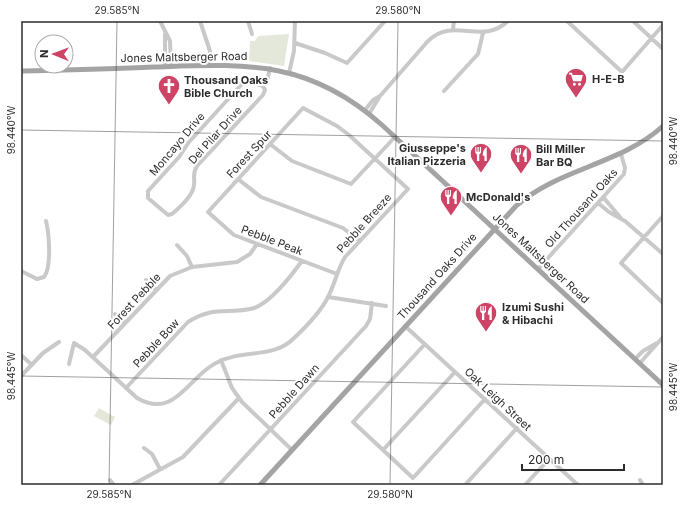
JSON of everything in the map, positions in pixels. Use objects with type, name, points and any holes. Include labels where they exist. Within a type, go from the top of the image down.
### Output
[{"type":"main road","name":"Jones Maltsberger Road","points":[[21,71],[238,65],[270,68],[289,73],[329,88],[364,110],[394,136],[663,385]]},
{"type":"main road","name":"Thousand Oaks Drive","points":[[260,485],[494,228],[519,203],[552,181],[621,154],[637,146],[663,126]]},
{"type":"street","points":[[160,21],[170,41],[172,66]]},
{"type":"street","points":[[200,21],[210,51],[208,66]]},
{"type":"street","points":[[248,21],[252,34]]},
{"type":"street","points":[[289,73],[295,44],[295,21]]},
{"type":"street","points":[[295,44],[325,53],[347,63],[385,21]]},
{"type":"street","points":[[453,30],[454,21]]},
{"type":"street","points":[[369,114],[380,96],[431,39],[441,32],[453,30],[483,33],[495,30],[508,21]]},
{"type":"street","points":[[567,21],[622,72],[663,25]]},
{"type":"street","points":[[632,21],[663,49]]},
{"type":"street","points":[[165,67],[164,53],[166,32]]},
{"type":"street","points":[[444,91],[478,54],[483,33]]},
{"type":"street","points":[[164,53],[171,52]]},
{"type":"street","points":[[263,86],[267,81],[270,68]]},
{"type":"street","name":"Moncayo Drive","points":[[168,215],[148,198],[148,191],[180,157],[189,142],[241,85],[250,81],[263,86]]},
{"type":"street","name":"Del Pilar Drive","points":[[168,215],[174,213],[191,194],[194,185],[193,175],[197,166],[263,95],[265,90],[263,86]]},
{"type":"street","points":[[364,110],[373,100],[380,96]]},
{"type":"street","name":"Forest Spur","points":[[208,212],[303,108],[337,126],[375,158]]},
{"type":"street","points":[[270,144],[292,161],[351,184],[394,136]]},
{"type":"street","name":"Old Thousand Oaks","points":[[538,269],[624,174],[625,168],[621,154]]},
{"type":"street","name":"Pebble Breeze","points":[[126,388],[144,402],[156,404],[166,403],[173,400],[207,368],[221,360],[238,354],[272,351],[285,346],[319,311],[328,297],[336,274],[344,258],[408,189],[375,158]]},
{"type":"street","points":[[238,179],[261,197],[342,228],[360,241]]},
{"type":"street","points":[[603,197],[620,218]]},
{"type":"street","points":[[598,203],[645,237],[663,254]]},
{"type":"street","name":"Pebble Peak","points":[[208,212],[231,233],[336,274]]},
{"type":"street","points":[[663,216],[621,263],[663,303]]},
{"type":"street","points":[[21,271],[37,279],[44,277],[47,273],[49,238],[46,221]]},
{"type":"street","name":"Forest Pebble","points":[[93,357],[170,276],[192,266],[237,262],[250,254],[257,244]]},
{"type":"street","points":[[177,245],[187,256],[192,266]]},
{"type":"street","name":"Pebble Bow","points":[[126,388],[188,322],[211,311],[250,308],[263,304],[302,261]]},
{"type":"street","points":[[146,280],[156,290]]},
{"type":"street","points":[[328,297],[386,306]]},
{"type":"street","name":"Pebble Dawn","points":[[219,485],[366,326],[370,319],[372,303]]},
{"type":"street","points":[[115,314],[125,323]]},
{"type":"street","name":"Oak Leigh Street","points":[[405,326],[578,485]]},
{"type":"street","points":[[635,359],[643,351],[662,339]]},
{"type":"street","points":[[21,376],[43,353],[59,342]]},
{"type":"street","points":[[69,364],[74,343],[93,357],[126,388]]},
{"type":"street","points":[[640,364],[657,343]]},
{"type":"street","points":[[425,344],[354,422],[413,478],[485,399]]},
{"type":"street","points":[[21,355],[32,365]]},
{"type":"street","points":[[221,360],[232,388],[239,398],[292,450]]},
{"type":"street","points":[[383,450],[455,372]]},
{"type":"street","points":[[132,485],[182,457],[239,398]]},
{"type":"street","points":[[464,485],[516,428]]},
{"type":"street","points":[[144,448],[152,454],[160,469]]},
{"type":"street","points":[[526,485],[549,459]]},
{"type":"street","points":[[110,480],[114,485]]},
{"type":"street","points":[[640,480],[643,485]]},
{"type":"shaded area","points":[[289,34],[284,66],[249,61],[250,41],[255,41],[258,36]]},
{"type":"shaded area","points":[[99,408],[115,417],[111,425],[94,416]]},
{"type":"place","name":"H-E-B","points":[[576,98]]},
{"type":"place","name":"Thousand Oaks Bible Church","points":[[169,106]]},
{"type":"place","name":"Giusseppe's Italian Pizzeria","points":[[481,174]]},
{"type":"place","name":"Bill Miller Bar BQ","points":[[521,174]]},
{"type":"place","name":"McDonald's","points":[[451,216]]},
{"type":"place","name":"Izumi Sushi & Hibachi","points":[[486,332]]}]
